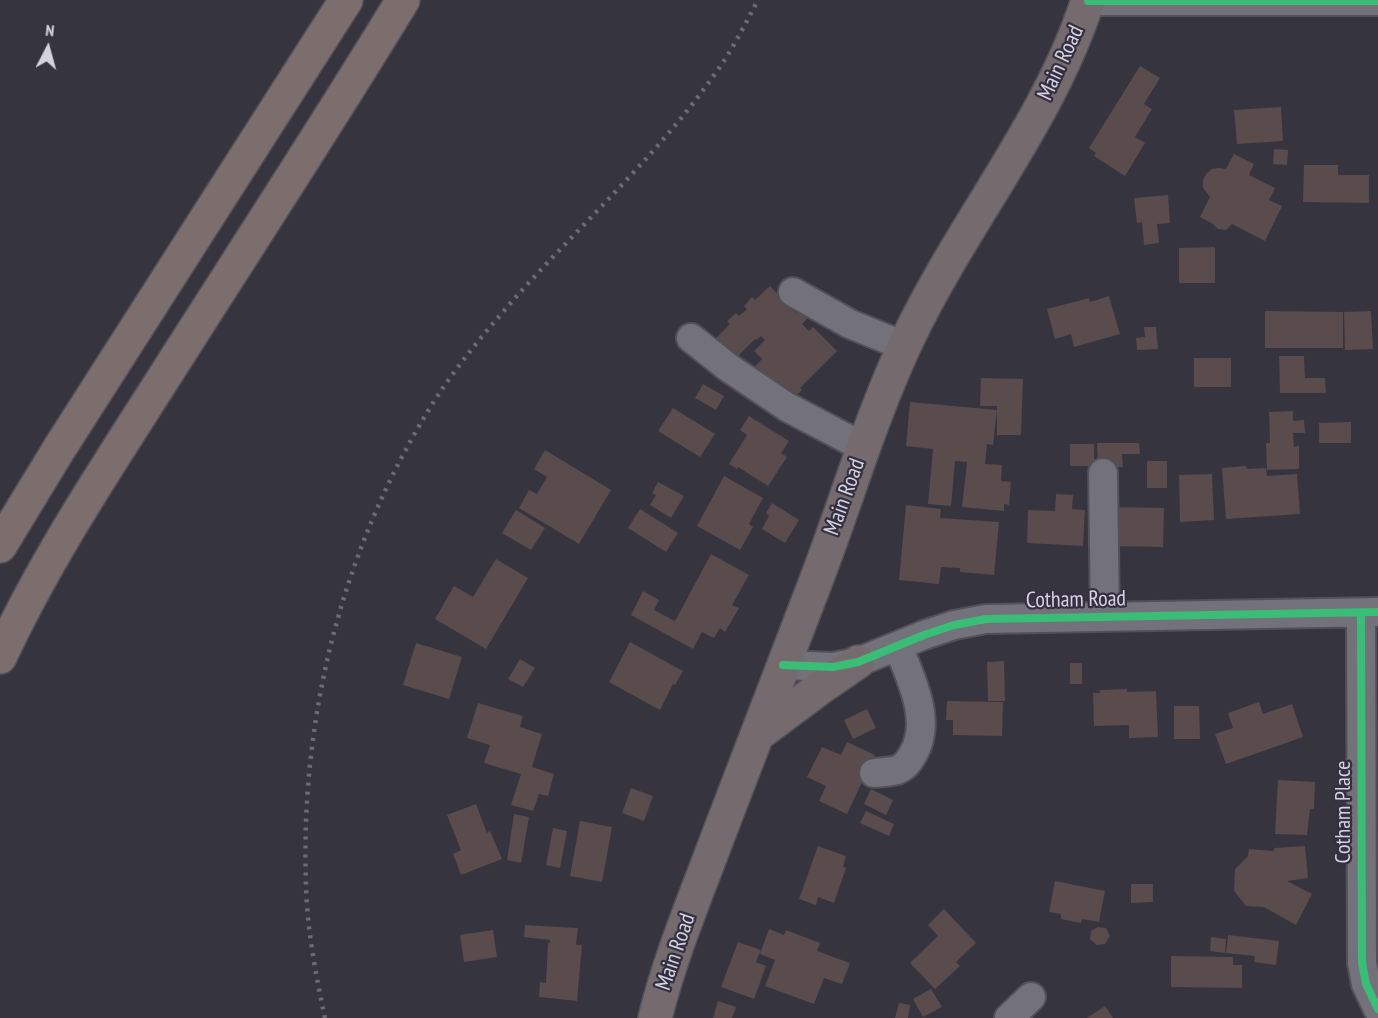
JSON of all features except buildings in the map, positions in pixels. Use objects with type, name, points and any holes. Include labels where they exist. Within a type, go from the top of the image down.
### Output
[{"type":"highway","points":[[0,546],[59,449],[346,0]]},
{"type":"highway","points":[[0,657],[47,567],[100,478],[403,0]]},
{"type":"main road","name":"Main Road","points":[[655,1018],[679,940],[812,591],[863,447],[904,346],[946,267],[1024,139],[1059,75],[1088,1]]},
{"type":"main road","points":[[757,735],[820,687],[858,662]]},
{"type":"street","points":[[1088,1],[1378,1]]},
{"type":"street","points":[[793,292],[850,324],[904,346]]},
{"type":"street","points":[[691,338],[729,368],[788,407],[863,447]]},
{"type":"street","points":[[1103,473],[1105,617]]},
{"type":"street","name":"Cotham Road","points":[[783,665],[833,667],[858,662],[954,625],[986,619],[1370,612]]},
{"type":"street","name":"Cotham Place","points":[[1370,612],[1362,963],[1366,984],[1378,1009]]},
{"type":"street","points":[[874,773],[899,769],[909,761],[916,750],[921,730],[915,690],[898,645]]},
{"type":"street","points":[[1009,1018],[1030,997]]},
{"type":"railway","points":[[325,1018],[312,952],[306,885],[306,822],[311,758],[320,696],[334,634],[352,574],[374,515],[401,458],[452,375],[483,335],[541,269],[671,131],[723,63],[758,0]]},
{"type":"cycle path","points":[[1088,1],[1378,1]]},
{"type":"cycle path","points":[[783,665],[833,667],[858,662],[924,635],[954,625],[986,619],[1378,612]]},
{"type":"cycle path","points":[[1361,613],[1362,963],[1366,984],[1378,1009]]}]
